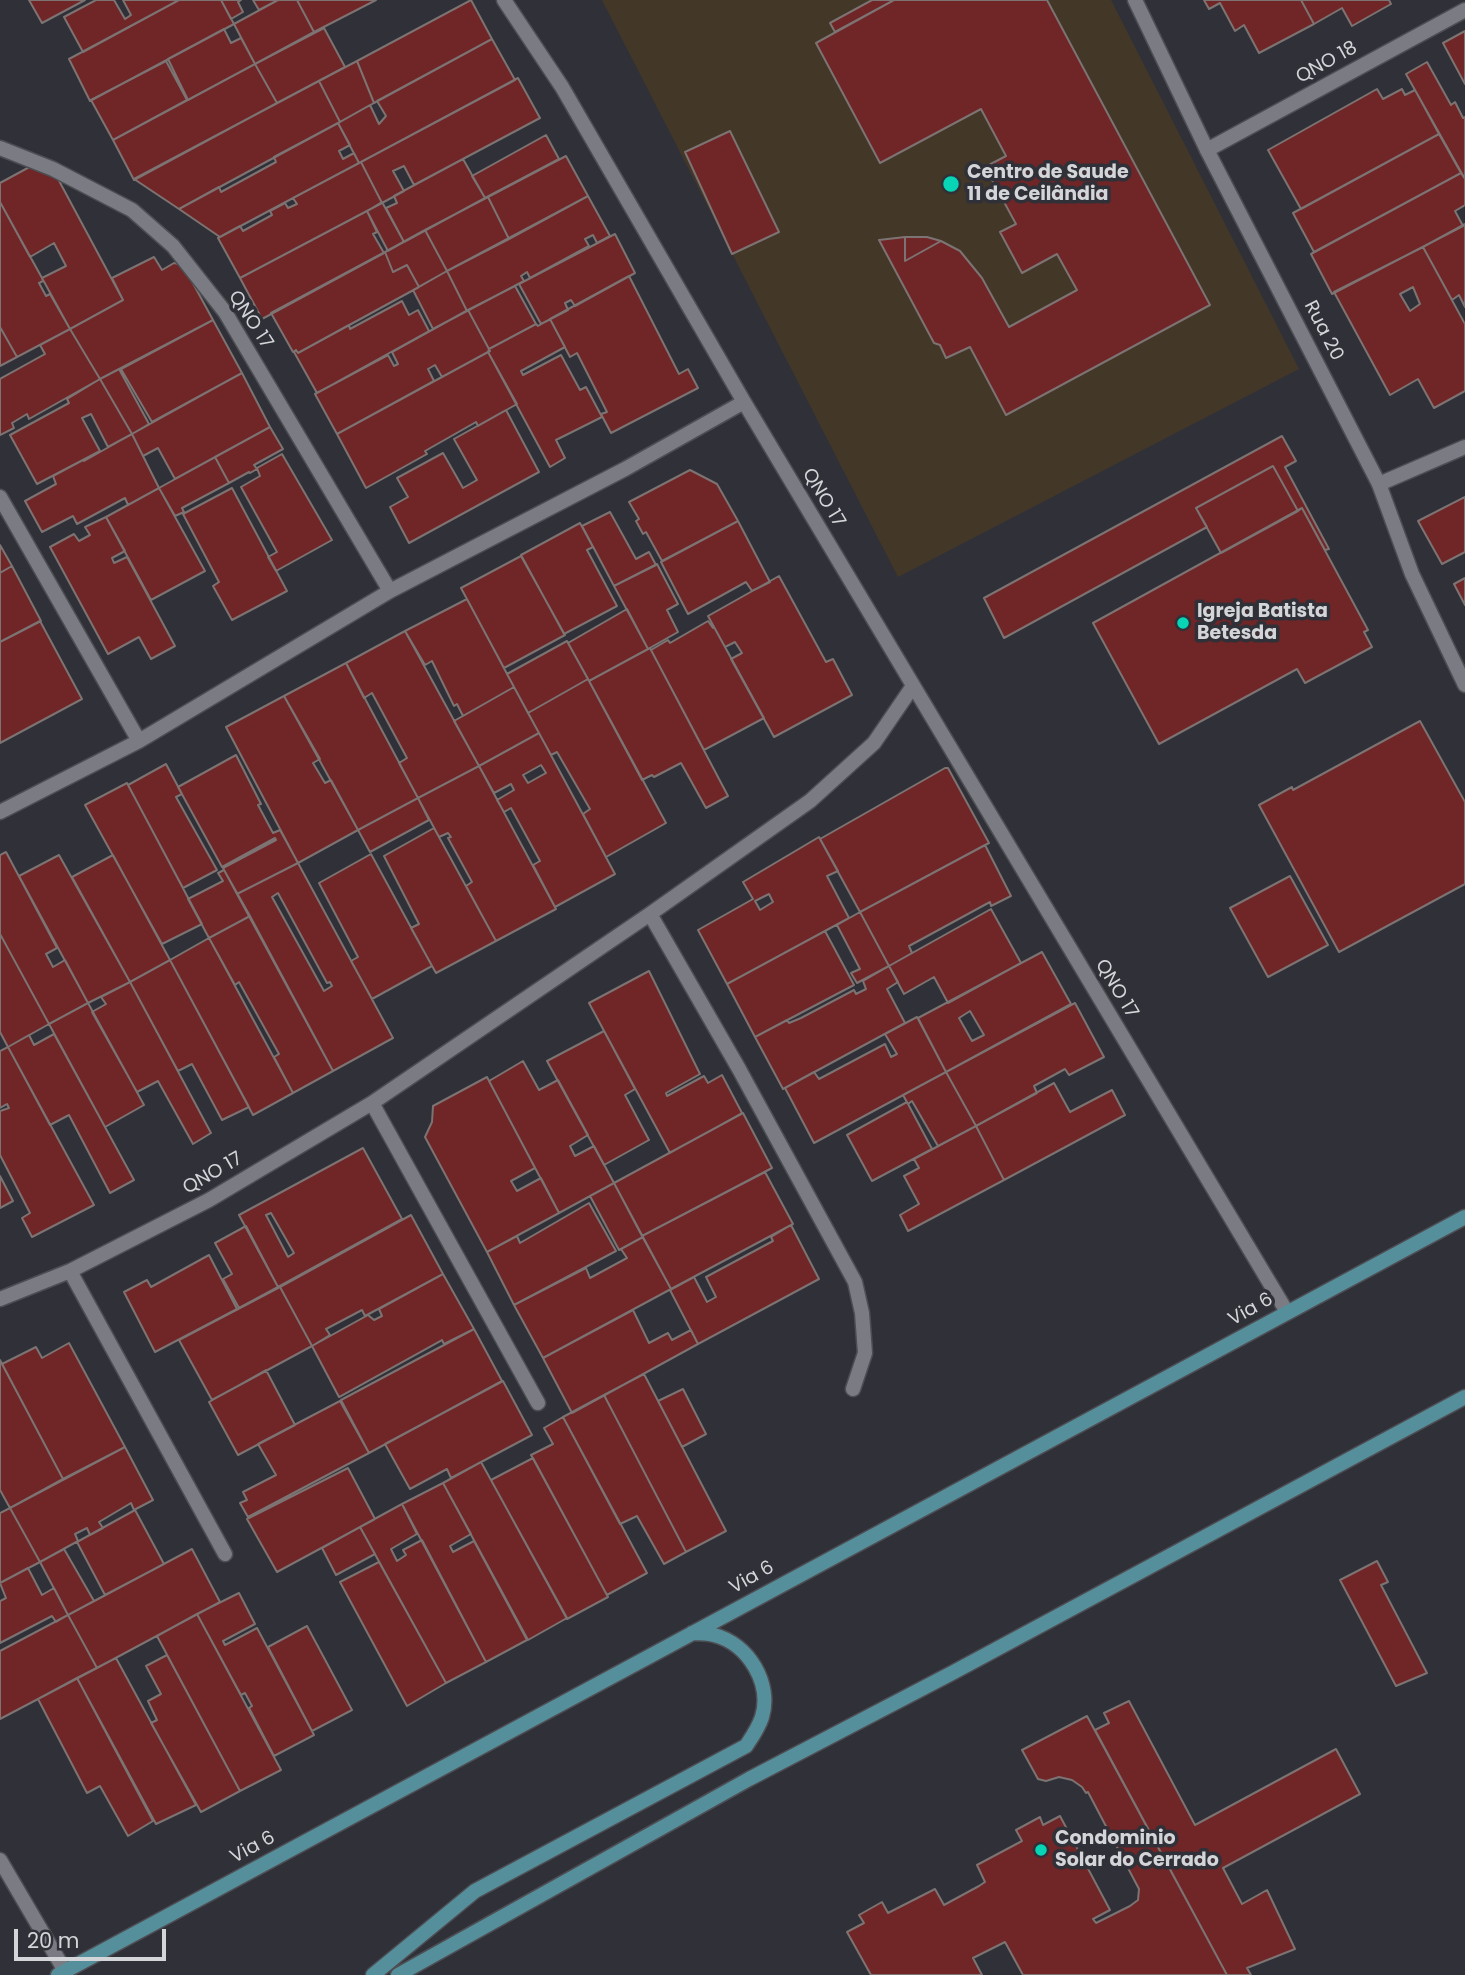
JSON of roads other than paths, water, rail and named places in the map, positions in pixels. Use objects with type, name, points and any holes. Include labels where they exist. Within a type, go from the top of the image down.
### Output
[{"type":"main road","name":"Via 6","points":[[61,1973],[1465,1217]]},
{"type":"main road","points":[[398,1975],[748,1779],[952,1673],[1465,1397]]},
{"type":"main road","points":[[373,1975],[475,1891],[746,1746],[756,1732],[762,1715],[764,1698],[761,1680],[751,1660],[735,1644],[715,1635],[692,1633]]},
{"type":"street","name":"QNO 17","points":[[504,0],[562,87],[744,402],[1287,1312]]},
{"type":"street","name":"Rua 20","points":[[1135,0],[1207,150],[1379,484],[1412,574],[1465,685]]},
{"type":"street","name":"QNO 18","points":[[1207,150],[1465,9]]},
{"type":"street","name":"QNO 17","points":[[0,148],[53,169],[132,210],[173,246],[225,312],[390,591]]},
{"type":"street","points":[[0,812],[139,741],[390,591],[625,469],[744,402]]},
{"type":"street","points":[[1379,484],[1465,447]]},
{"type":"street","points":[[0,497],[139,741]]},
{"type":"street","name":"QNO 17","points":[[0,1299],[70,1271],[209,1199],[372,1103],[650,914],[810,801],[874,743],[913,686]]},
{"type":"street","points":[[650,914],[739,1069],[855,1282],[862,1313],[865,1353],[853,1389]]},
{"type":"street","points":[[372,1103],[538,1403]]},
{"type":"street","points":[[70,1271],[225,1554]]},
{"type":"street","points":[[0,1860],[61,1973]]},
{"type":"place","name":"Centro de Saude 11 de Ceilândia","points":[[951,184]]},
{"type":"place","name":"Igreja Batista Betesda","points":[[1183,623]]},
{"type":"place","name":"Condominio Solar do Cerrado","points":[[1041,1850]]}]
